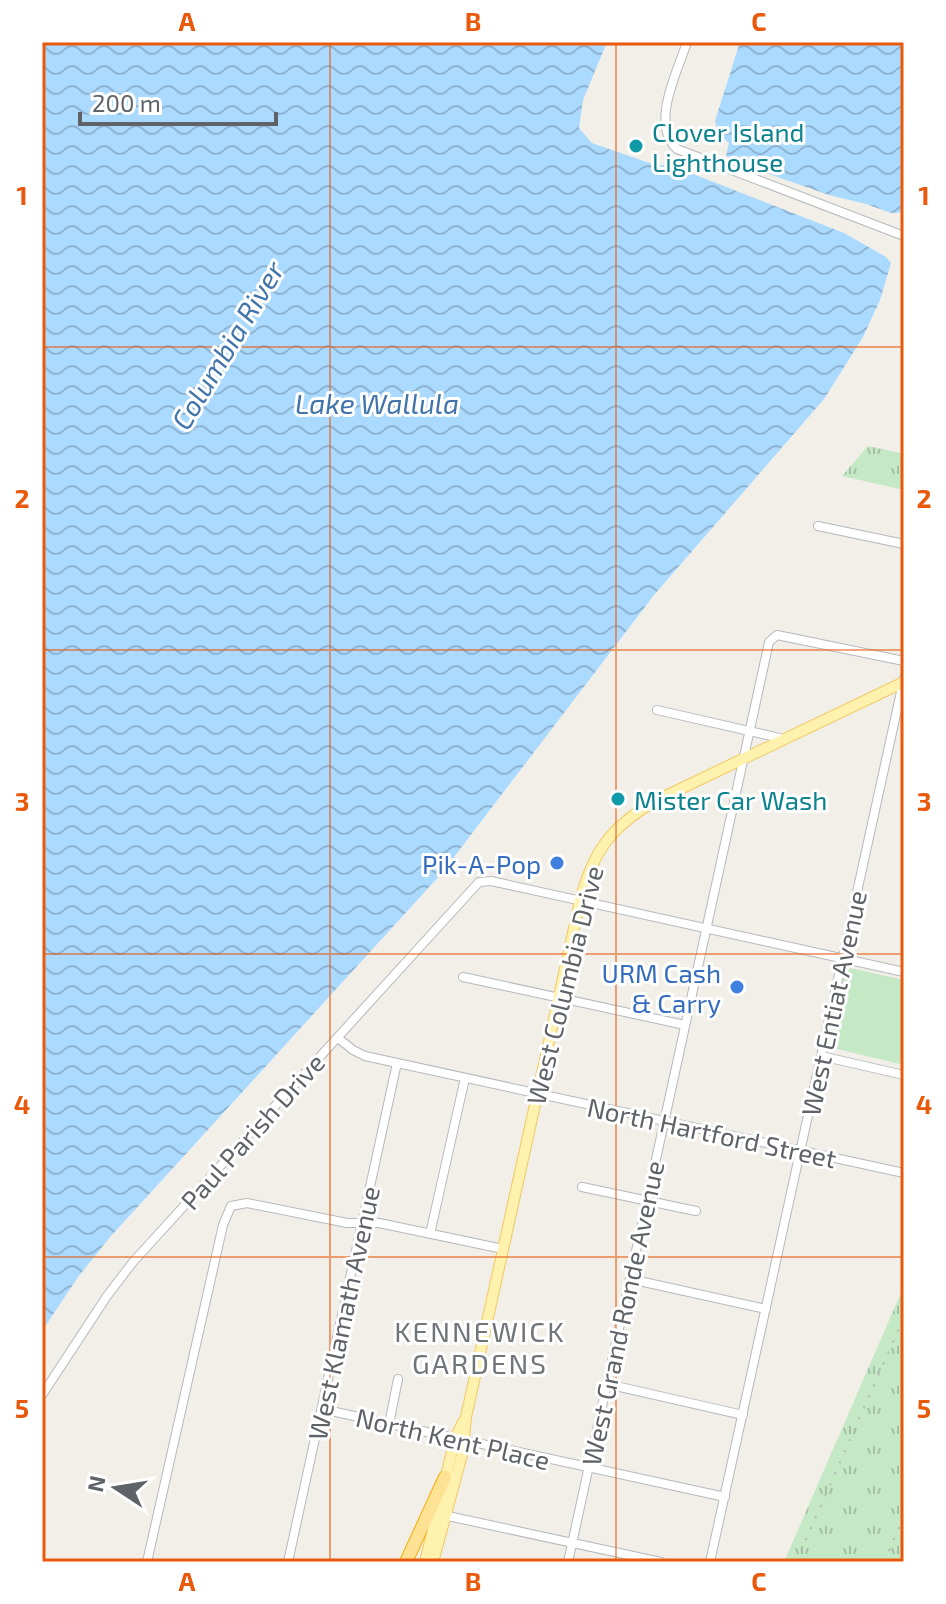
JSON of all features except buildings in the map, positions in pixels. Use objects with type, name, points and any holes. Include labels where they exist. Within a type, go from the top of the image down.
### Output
[{"type":"highway","points":[[406,1562],[445,1477]]},
{"type":"main road","name":"West Columbia Drive","points":[[425,1562],[466,1417],[580,901],[597,852],[623,822],[655,801],[904,681]]},
{"type":"main road","name":"West Columbia Drive","points":[[433,1562],[445,1477],[460,1440]]},
{"type":"street","points":[[687,42],[663,120],[667,137],[677,149],[904,236]]},
{"type":"street","points":[[818,526],[904,544]]},
{"type":"street","name":"West Grand Ronde Avenue","points":[[568,1562],[769,642],[777,635],[904,661]]},
{"type":"street","name":"West Entiat Avenue","points":[[710,1562],[904,681]]},
{"type":"street","points":[[657,710],[784,739]]},
{"type":"street","name":"Paul Parish Drive","points":[[42,1395],[119,1279],[472,889],[481,882],[497,882],[580,901]]},
{"type":"street","points":[[580,901],[904,972]]},
{"type":"street","points":[[463,977],[685,1025]]},
{"type":"street","name":"North Hartford Street","points":[[338,1038],[361,1055],[904,1173]]},
{"type":"street","points":[[821,1056],[904,1075]]},
{"type":"street","name":"West Klamath Avenue","points":[[288,1562],[397,1063]]},
{"type":"street","points":[[430,1234],[465,1078]]},
{"type":"street","points":[[582,1187],[696,1211]]},
{"type":"street","points":[[147,1562],[223,1225],[231,1206],[247,1203],[347,1223],[379,1223],[503,1249]]},
{"type":"street","points":[[630,1279],[766,1309]]},
{"type":"street","points":[[389,1424],[398,1379]]},
{"type":"street","points":[[607,1384],[743,1415]]},
{"type":"street","name":"North Kent Place","points":[[322,1409],[725,1497]]},
{"type":"street","points":[[441,1514],[661,1562]]},
{"type":"green space","points":[[868,446],[904,454],[904,490],[842,476]]},
{"type":"green space","points":[[850,968],[904,980],[904,1065],[829,1047],[843,979]]},
{"type":"green space","points":[[904,1286],[904,1562],[784,1562]]},
{"type":"water","name":"Lake Wallula","points":[[42,42],[607,42],[583,100],[579,128],[592,143],[658,166],[693,174],[844,233],[891,263],[880,300],[863,337],[824,399],[654,595],[441,874],[111,1236],[78,1277],[42,1331]]},
{"type":"water","points":[[740,42],[904,42],[904,212],[891,213],[829,195],[726,156],[729,143],[722,137],[722,130],[717,129],[715,121]]},
{"type":"railway","points":[[796,1562],[904,1317]]},
{"type":"railway","points":[[884,1562],[904,1516]]},
{"type":"place","name":"Clover Island Lighthouse","points":[[636,146]]},
{"type":"place","name":"Mister Car Wash","points":[[618,799]]},
{"type":"place","name":"Pik-A-Pop","points":[[557,863]]},
{"type":"place","name":"URM Cash & Carry","points":[[737,987]]},
{"type":"district","name":"KENNEWICK GARDENS","points":[[480,1347]]},
{"type":"water label","name":"Columbia River","points":[[227,345]]}]
